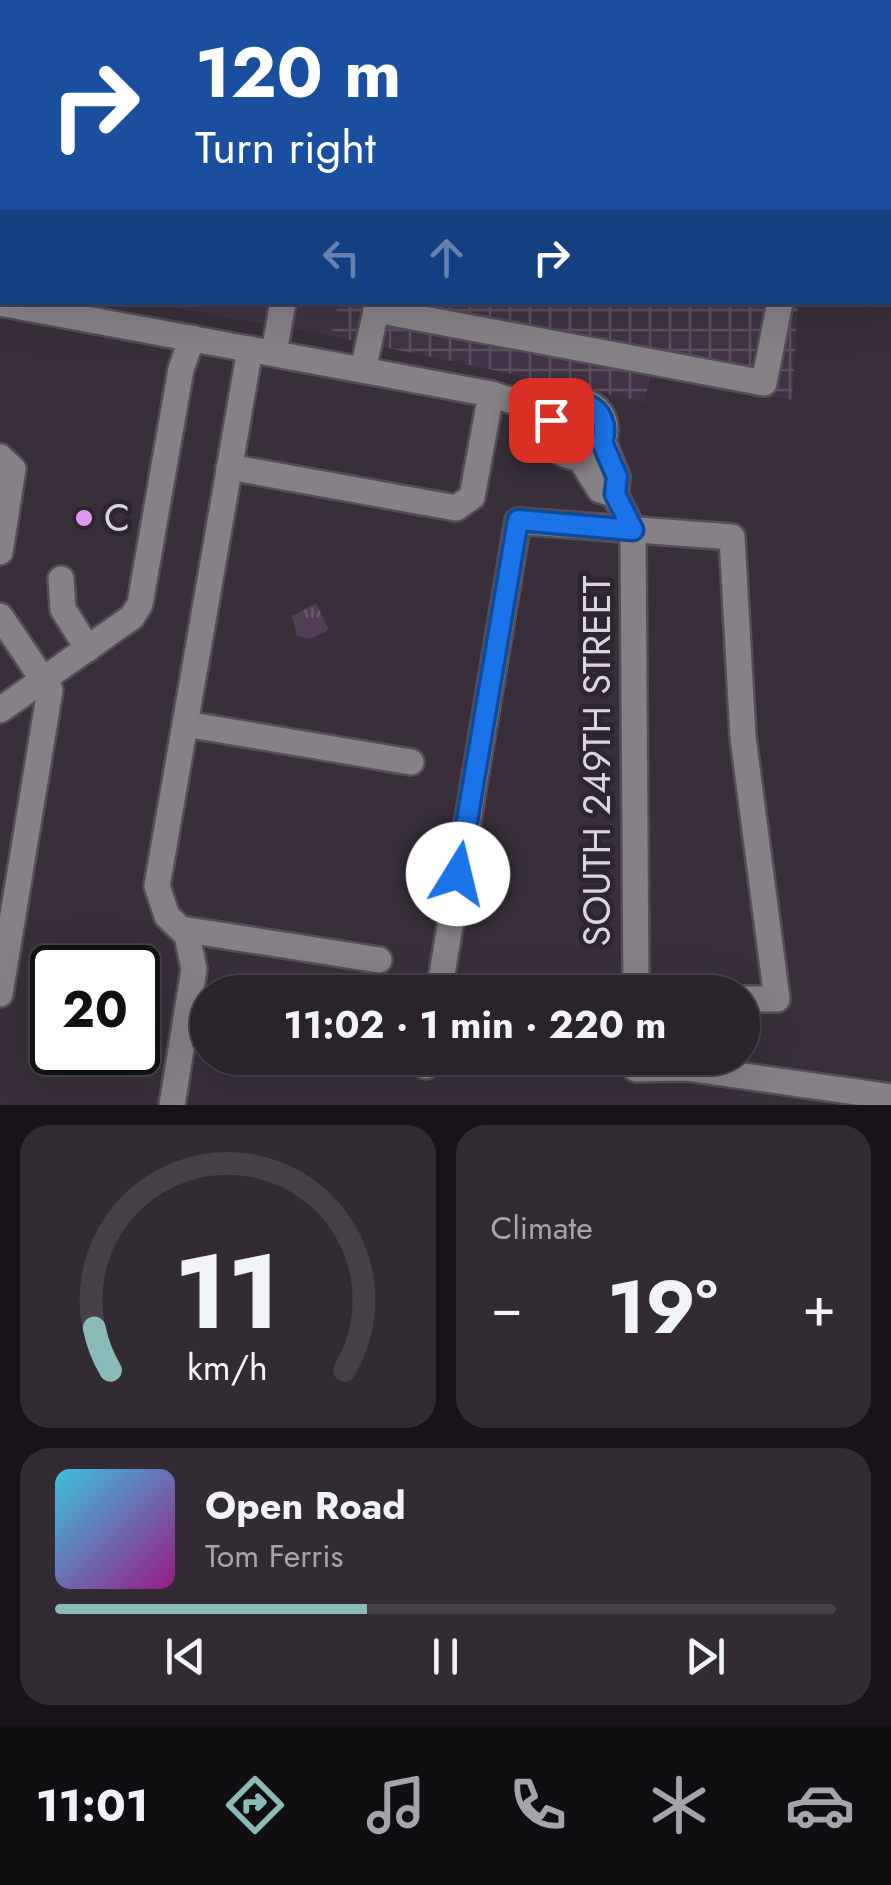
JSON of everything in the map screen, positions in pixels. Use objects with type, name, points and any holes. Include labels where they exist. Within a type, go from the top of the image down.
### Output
[{"type":"street","points":[[26,305],[83,310],[192,338],[492,394],[551,420]]},
{"type":"street","points":[[172,1105],[194,970],[187,935],[167,916],[158,886],[230,466],[262,351],[283,305]]},
{"type":"street","points":[[363,370],[377,306],[764,383],[779,305]]},
{"type":"street","points":[[0,710],[132,617],[140,604],[181,368],[192,338]]},
{"type":"street","points":[[230,466],[456,508],[472,497],[492,394]]},
{"type":"street","points":[[570,402],[588,404],[602,415],[606,433],[602,442],[590,455],[580,458],[562,453],[551,438],[551,420],[570,402]]},
{"type":"street","points":[[602,442],[617,477],[615,494],[633,530]]},
{"type":"street","points":[[0,457],[13,469],[0,552]]},
{"type":"street","points":[[580,458],[600,490],[615,494]]},
{"type":"street","points":[[441,975],[518,520],[732,537],[743,737],[777,998],[760,998]]},
{"type":"street","name":"SOUTH 249TH STREET","points":[[633,530],[636,975]]},
{"type":"street","points":[[60,580],[63,609],[88,649]]},
{"type":"street","points":[[0,616],[50,690],[0,994]]},
{"type":"street","points":[[185,724],[411,762]]},
{"type":"street","points":[[181,929],[379,960]]},
{"type":"street","points":[[737,1075],[891,1096]]},
{"type":"shaded area","points":[[156,305],[338,305],[331,336]]},
{"type":"shaded area","points":[[338,305],[798,305],[792,400],[650,375],[645,402],[331,336]]},
{"type":"green space","points":[[316,603],[329,630],[310,639],[297,636],[292,616]]},
{"type":"place","name":"C","points":[[84,518]]},
{"type":"route","points":[[458,874],[518,520],[633,530],[615,494],[617,477],[602,442],[606,433],[602,415],[580,401],[562,406],[551,420]]}]
